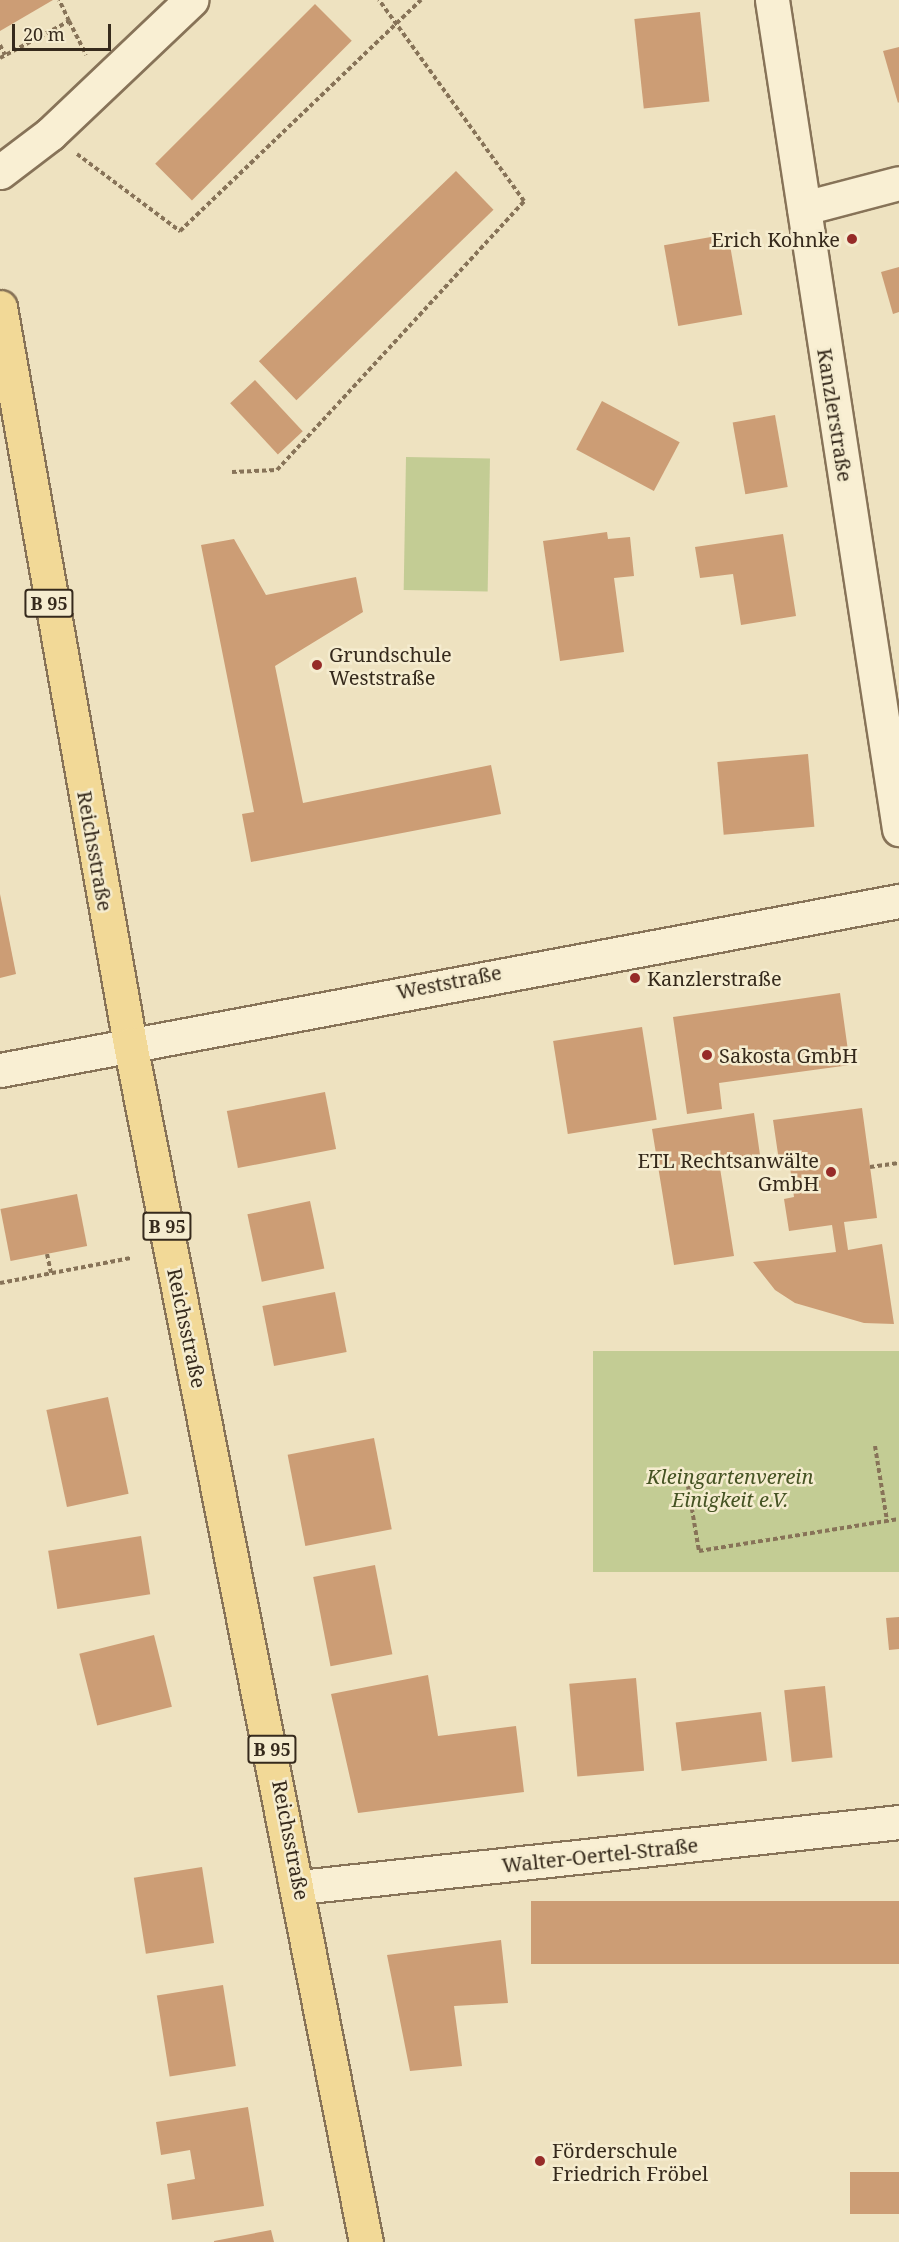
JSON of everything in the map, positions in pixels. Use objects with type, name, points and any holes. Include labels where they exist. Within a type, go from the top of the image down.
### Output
[{"type":"main road","name":"Reichsstraße","points":[[0,307],[5,368],[130,1044],[300,1887],[366,2242]]},
{"type":"street","points":[[0,172],[50,134],[191,0]]},
{"type":"street","name":"Kanzlerstraße","points":[[772,0],[899,829]]},
{"type":"street","points":[[804,208],[899,183]]},
{"type":"street","name":"Weststraße","points":[[0,1070],[899,901]]},
{"type":"street","name":"Walter-Oertel-Straße","points":[[300,1887],[899,1822]]},
{"type":"path","points":[[0,58],[69,21],[59,0]]},
{"type":"path","points":[[232,472],[277,470],[524,201],[398,21],[379,0]]},
{"type":"path","points":[[74,152],[180,231],[421,0]]},
{"type":"path","points":[[0,45],[5,55]]},
{"type":"path","points":[[870,1167],[899,1163]]},
{"type":"path","points":[[47,1254],[51,1273]]},
{"type":"path","points":[[0,1282],[131,1258]]},
{"type":"path","points":[[875,1446],[887,1521]]},
{"type":"path","points":[[688,1486],[699,1551],[899,1519]]},
{"type":"green space","points":[[406,457],[490,458],[488,591],[404,590]]},
{"type":"green space","name":"Kleingartenverein Einigkeit e.V.","points":[[593,1351],[899,1351],[899,1572],[593,1572]]},
{"type":"building","points":[[0,0],[53,0],[0,31]]},
{"type":"building","points":[[315,4],[352,41],[192,201],[155,164]]},
{"type":"building","points":[[700,12],[709,102],[644,108],[634,19]]},
{"type":"building","points":[[899,47],[899,102],[898,103],[883,51]]},
{"type":"building","points":[[456,171],[494,210],[296,400],[259,361]]},
{"type":"building","points":[[728,234],[742,315],[678,326],[664,245]]},
{"type":"building","points":[[899,267],[899,312],[893,314],[881,272]]},
{"type":"building","points":[[255,380],[303,431],[278,454],[230,403]]},
{"type":"building","points":[[602,401],[680,442],[654,491],[576,450]]},
{"type":"building","points":[[775,415],[788,487],[745,494],[733,422]]},
{"type":"building","points":[[607,532],[608,539],[630,537],[634,576],[614,578],[624,652],[560,661],[543,541]]},
{"type":"building","points":[[783,534],[796,616],[741,625],[733,574],[700,578],[695,547]]},
{"type":"building","points":[[234,539],[266,595],[356,577],[363,612],[275,666],[303,803],[491,765],[501,814],[251,862],[242,814],[254,812],[201,545]]},
{"type":"building","points":[[808,754],[814,827],[724,835],[717,762]]},
{"type":"building","points":[[0,894],[16,974],[0,978]]},
{"type":"building","points":[[840,993],[850,1065],[719,1083],[722,1109],[687,1114],[673,1017]]},
{"type":"building","points":[[642,1027],[657,1120],[568,1134],[553,1041]]},
{"type":"building","points":[[325,1092],[336,1149],[238,1168],[227,1111]]},
{"type":"building","points":[[862,1108],[877,1218],[844,1222],[848,1250],[882,1244],[894,1324],[864,1323],[795,1303],[775,1290],[753,1262],[836,1252],[832,1225],[789,1231],[784,1199],[794,1197],[789,1160],[779,1161],[773,1120]]},
{"type":"building","points":[[754,1113],[761,1162],[720,1168],[734,1256],[674,1265],[652,1129]]},
{"type":"building","points":[[77,1194],[87,1246],[11,1261],[0,1209]]},
{"type":"building","points":[[310,1201],[324,1268],[262,1282],[247,1214]]},
{"type":"building","points":[[335,1292],[347,1352],[274,1366],[262,1306]]},
{"type":"building","points":[[108,1397],[129,1494],[67,1507],[46,1410]]},
{"type":"building","points":[[374,1438],[392,1529],[305,1546],[288,1455]]},
{"type":"building","points":[[141,1536],[150,1594],[57,1609],[48,1551]]},
{"type":"building","points":[[375,1565],[392,1654],[331,1666],[313,1577]]},
{"type":"building","points":[[899,1617],[899,1649],[889,1650],[886,1618]]},
{"type":"building","points":[[154,1635],[172,1707],[97,1725],[79,1654]]},
{"type":"building","points":[[428,1675],[438,1736],[516,1726],[524,1792],[358,1813],[331,1694]]},
{"type":"building","points":[[636,1678],[644,1771],[577,1776],[569,1684]]},
{"type":"building","points":[[825,1686],[833,1758],[792,1762],[784,1690]]},
{"type":"building","points":[[761,1712],[767,1761],[682,1771],[676,1722]]},
{"type":"building","points":[[202,1867],[214,1943],[146,1954],[134,1878]]},
{"type":"building","points":[[531,1901],[899,1901],[899,1964],[531,1964]]},
{"type":"building","points":[[501,1940],[508,2003],[454,2006],[462,2066],[410,2071],[387,1955]]},
{"type":"building","points":[[223,1985],[236,2066],[170,2076],[157,1995]]},
{"type":"building","points":[[248,2107],[264,2206],[172,2220],[167,2184],[195,2179],[190,2150],[161,2155],[156,2122]]},
{"type":"building","points":[[850,2172],[899,2172],[899,2214],[850,2214]]},
{"type":"building","points":[[271,2230],[274,2242],[214,2242],[214,2241]]},
{"type":"place","name":"Erich Kohnke","points":[[852,239]]},
{"type":"place","name":"Grundschule Weststraße","points":[[317,665]]},
{"type":"place","name":"Kanzlerstraße","points":[[635,978]]},
{"type":"place","name":"Sakosta GmbH","points":[[707,1055]]},
{"type":"place","name":"ETL Rechtsanwälte GmbH","points":[[831,1172]]},
{"type":"place","name":"Förderschule Friedrich Fröbel","points":[[540,2161]]}]
